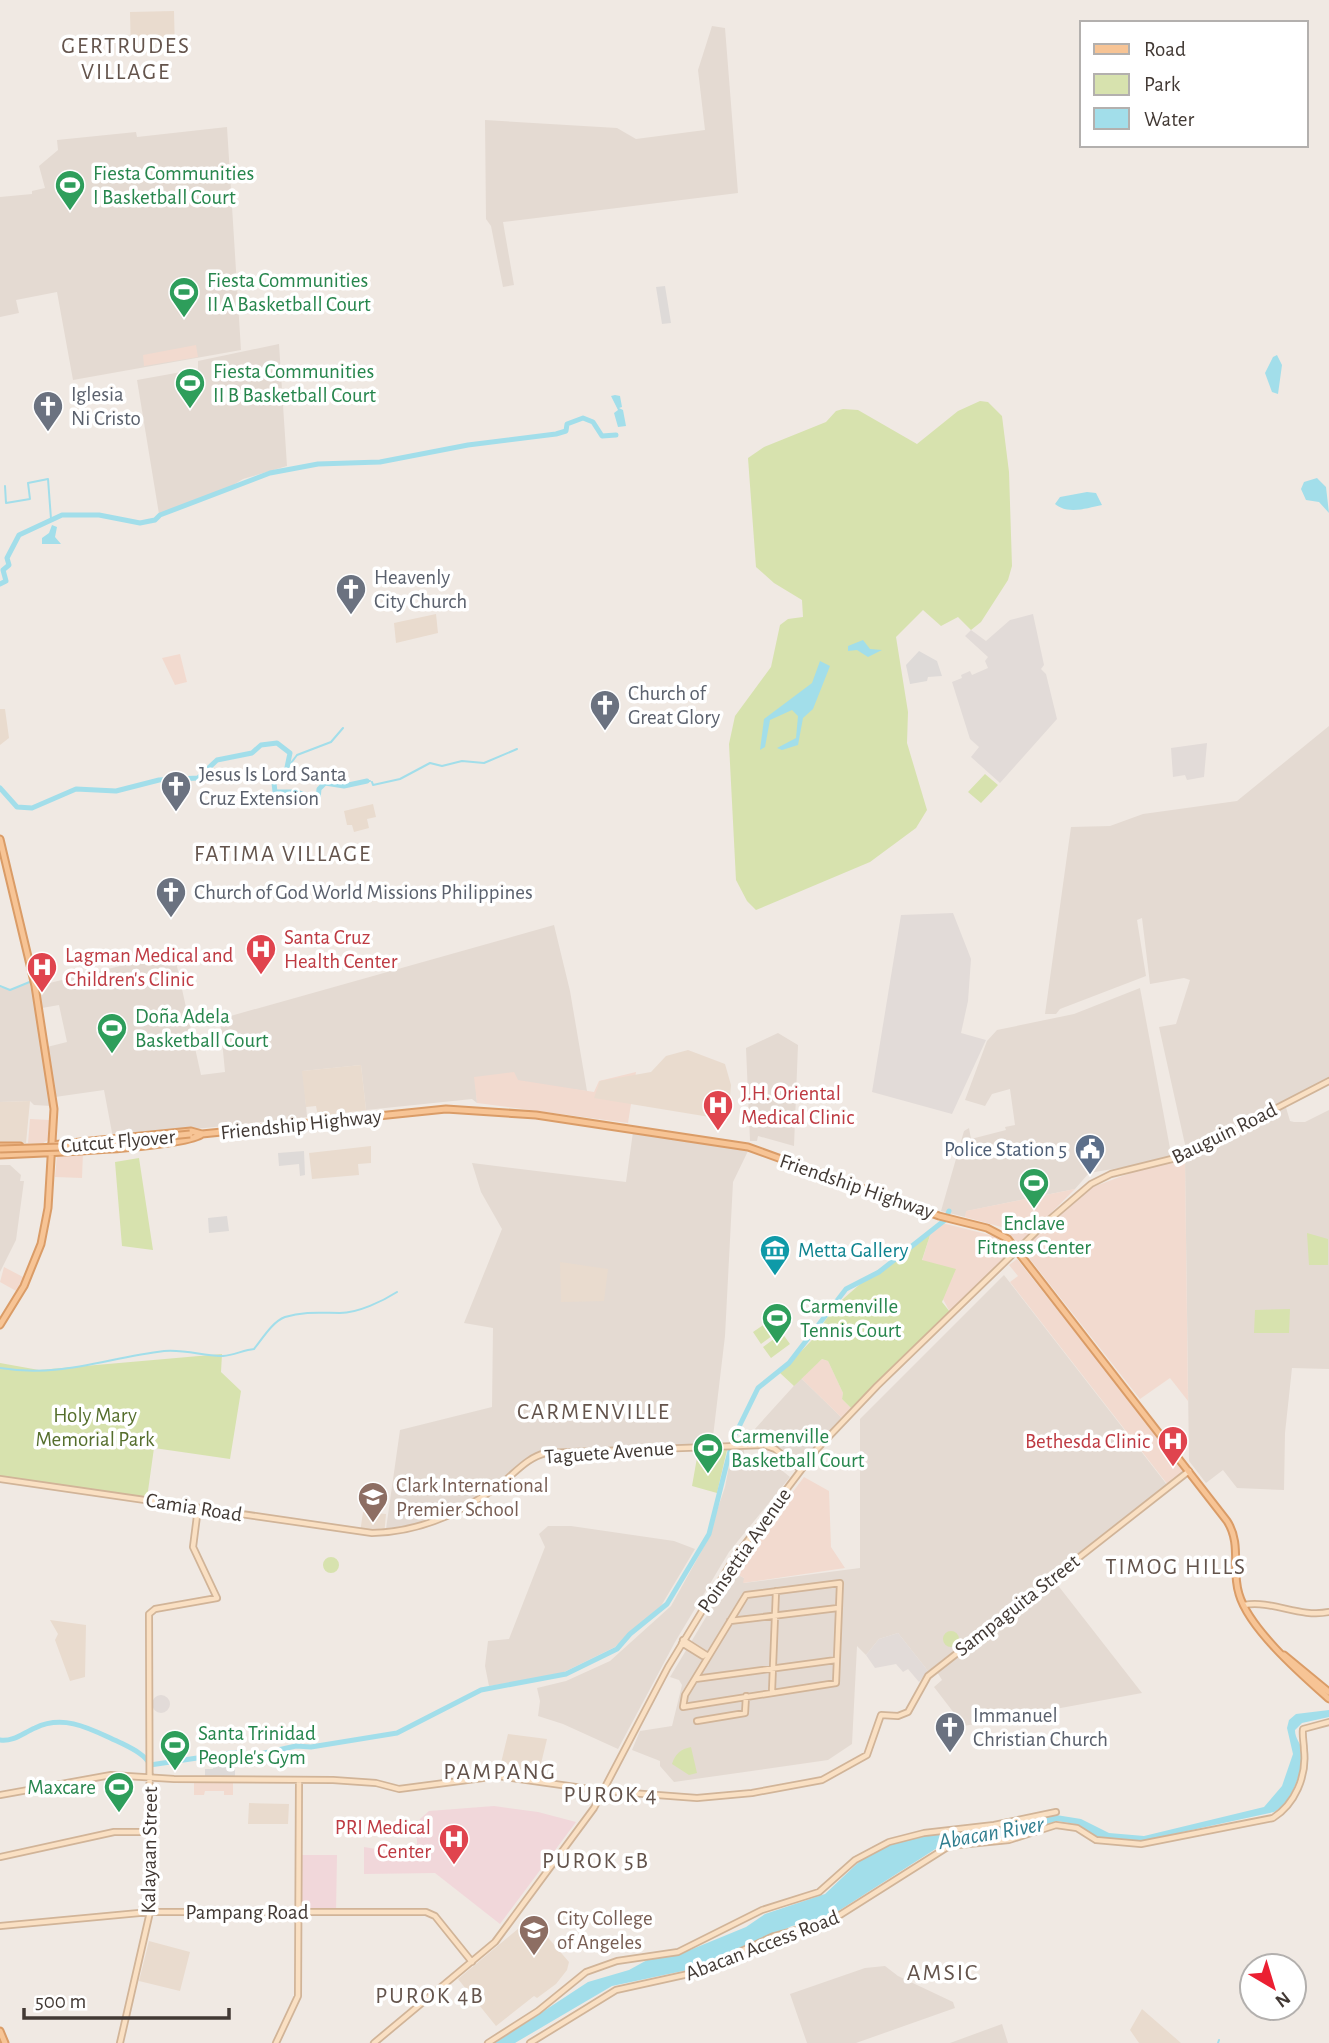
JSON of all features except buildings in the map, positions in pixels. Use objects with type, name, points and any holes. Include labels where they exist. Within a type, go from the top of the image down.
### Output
[{"type":"main road","points":[[0,838],[16,896],[42,1024],[54,1100],[46,1222],[37,1259],[0,1325]]},
{"type":"main road","name":"Friendship Highway","points":[[53,1142],[75,1143],[191,1131],[202,1134],[446,1109],[497,1110],[748,1147],[945,1217],[993,1230],[1016,1252],[1232,1529],[1237,1548],[1237,1586],[1244,1605],[1282,1654],[1329,1699]]},
{"type":"main road","name":"Friendship Highway","points":[[0,1150],[52,1157],[193,1140],[202,1134]]},
{"type":"main road","name":"Cutcut Flyover","points":[[0,1150],[62,1150],[202,1134]]},
{"type":"main road","points":[[113,1139],[114,1148]]},
{"type":"main road","points":[[0,1150],[53,1142]]},
{"type":"main road","points":[[75,1143],[76,1152]]},
{"type":"main road","name":"Friendship Highway","points":[[1298,1669],[1329,1692]]},
{"type":"main road","points":[[0,2031],[5,2043]]},
{"type":"street","name":"Bauguin Road","points":[[1016,1252],[1063,1207],[1102,1177],[1184,1156],[1329,1081]]},
{"type":"street","name":"Poinsettia Avenue","points":[[374,2043],[472,1962],[502,1932],[604,1791],[682,1642],[733,1560],[801,1470],[877,1386],[1016,1252]]},
{"type":"street","name":"Taguete Avenue","points":[[388,1532],[451,1516],[482,1498],[540,1454],[730,1446],[772,1447],[801,1470]]},
{"type":"street","name":"Sampaguita Street","points":[[604,1791],[697,1798],[752,1793],[822,1780],[867,1755],[880,1717],[898,1716],[908,1712],[928,1676],[1189,1471]]},
{"type":"street","name":"Camia Road","points":[[0,1479],[359,1532],[388,1532]]},
{"type":"street","name":"Kalayaan Street","points":[[120,2043],[150,1912],[150,1611],[217,1598],[193,1548],[198,1508]]},
{"type":"street","points":[[840,1583],[838,1608],[835,1683],[683,1707],[685,1695],[694,1679],[746,1595],[840,1583]]},
{"type":"street","points":[[772,1692],[776,1591]]},
{"type":"street","points":[[1244,1605],[1266,1604],[1311,1616],[1329,1612]]},
{"type":"street","points":[[730,1622],[838,1608]]},
{"type":"street","points":[[682,1642],[708,1657]]},
{"type":"street","points":[[694,1679],[836,1660]]},
{"type":"street","points":[[697,1721],[745,1713],[746,1696]]},
{"type":"street","name":"Abacan Access Road","points":[[530,2043],[616,1990],[649,1980],[687,1975],[774,1936],[832,1920],[949,1846],[1009,1840],[1056,1825],[1077,1828],[1096,1840],[1140,1844],[1273,1818],[1286,1807],[1301,1783],[1305,1759],[1303,1729],[1329,1722]]},
{"type":"street","points":[[0,1795],[107,1775],[376,1783],[399,1789],[498,1776],[604,1791]]},
{"type":"street","points":[[276,2043],[298,1996],[299,1780]]},
{"type":"street","name":"Abacan Access Road","points":[[488,2043],[538,2011],[586,1972],[612,1962],[678,1951],[762,1910],[819,1892],[855,1860],[888,1842],[924,1833],[994,1825],[1056,1812]]},
{"type":"street","points":[[0,1857],[49,1849],[114,1832],[150,1832]]},
{"type":"street","name":"Pampang Road","points":[[0,1926],[150,1912],[429,1912],[472,1962]]},
{"type":"shaded area","points":[[174,11],[175,53],[131,54],[130,12]]},
{"type":"shaded area","points":[[712,26],[725,28],[738,193],[503,222],[514,285],[503,287],[491,226],[486,219],[485,120],[617,128],[636,139],[705,130],[698,70]]},
{"type":"shaded area","points":[[227,127],[241,350],[73,380],[57,292],[16,300],[19,313],[0,317],[0,197],[32,194],[32,191],[45,188],[39,166],[58,150],[57,140],[136,132],[137,137]]},
{"type":"shaded area","points":[[665,286],[671,323],[662,324],[656,287]]},
{"type":"shaded area","points":[[279,344],[287,466],[243,479],[225,490],[159,514],[137,380],[198,369],[198,361]]},
{"type":"shaded area","points":[[196,345],[198,357],[144,366],[143,355]]},
{"type":"shaded area","points":[[436,614],[438,633],[396,643],[394,623]]},
{"type":"shaded area","points":[[1033,614],[1044,665],[1041,669],[1046,674],[1057,719],[1000,783],[971,757],[979,747],[970,739],[952,682],[970,671],[972,675],[988,668],[985,661],[988,657],[965,636],[971,630],[986,641],[1010,620]]},
{"type":"shaded area","points":[[919,651],[937,661],[942,676],[928,677],[927,681],[910,684],[906,665]]},
{"type":"shaded area","points":[[180,654],[187,682],[175,685],[162,658]]},
{"type":"shaded area","points":[[0,709],[5,709],[9,738],[0,745]]},
{"type":"shaded area","points":[[1329,726],[1329,1079],[1205,1143],[1186,1149],[1159,1027],[1176,1024],[1190,980],[1184,978],[1150,984],[1142,918],[1137,920],[1146,976],[1060,1009],[1056,1014],[1045,1014],[1071,827],[1110,826],[1143,814],[1237,801]]},
{"type":"shaded area","points":[[1207,743],[1204,777],[1187,780],[1185,775],[1173,777],[1171,748]]},
{"type":"shaded area","points":[[373,804],[376,817],[367,819],[369,828],[354,832],[352,825],[347,825],[344,811]]},
{"type":"shaded area","points":[[953,913],[971,959],[968,1001],[961,1033],[986,1040],[952,1114],[872,1092],[901,915]]},
{"type":"shaded area","points":[[554,925],[570,991],[587,1091],[475,1077],[477,1103],[472,1099],[366,1110],[361,1065],[303,1071],[307,1117],[113,1138],[104,1090],[55,1097],[47,1047],[67,1042],[59,1005],[42,1008],[37,986],[174,953],[201,1075],[225,1072],[220,1019]]},
{"type":"shaded area","points":[[32,982],[52,1106],[34,1105],[30,1101],[0,1102],[0,987],[10,990]]},
{"type":"shaded area","points":[[1140,988],[1172,1159],[1089,1173],[1075,1189],[967,1211],[965,1217],[941,1211],[964,1131],[969,1128],[971,1139],[1015,1125],[1010,1089],[992,1094],[985,1106],[965,1100],[987,1041],[997,1030],[1074,1014]]},
{"type":"shaded area","points":[[778,1033],[798,1045],[794,1146],[758,1136],[757,1141],[750,1141],[746,1048]]},
{"type":"shaded area","points":[[688,1050],[725,1064],[731,1085],[728,1120],[594,1098],[600,1081],[651,1072],[666,1056]]},
{"type":"shaded area","points":[[361,1065],[366,1110],[318,1116],[316,1106],[306,1107],[302,1071]]},
{"type":"shaded area","points":[[514,1072],[518,1080],[594,1092],[599,1081],[636,1072],[628,1123],[477,1103],[474,1077]]},
{"type":"shaded area","points":[[30,1101],[26,1143],[0,1144],[0,1102]]},
{"type":"shaded area","points":[[1285,1104],[1290,1121],[1294,1122],[1305,1122],[1329,1110],[1329,1369],[1292,1368],[1285,1433],[1284,1490],[1237,1488],[1223,1470],[1206,1483],[1189,1461],[1185,1159]]},
{"type":"shaded area","points":[[30,1119],[49,1120],[48,1140],[43,1143],[28,1143]]},
{"type":"shaded area","points":[[633,1132],[748,1151],[733,1182],[725,1336],[712,1445],[529,1456],[454,1517],[385,1536],[400,1430],[492,1407],[493,1328],[464,1323],[502,1229],[481,1192],[472,1163],[626,1182]]},
{"type":"shaded area","points":[[371,1146],[371,1163],[358,1164],[359,1175],[312,1179],[309,1153]]},
{"type":"shaded area","points":[[304,1151],[305,1175],[300,1176],[299,1164],[279,1166],[278,1153]]},
{"type":"shaded area","points":[[83,1152],[82,1178],[55,1177],[57,1155]]},
{"type":"shaded area","points":[[1185,1159],[1188,1401],[1170,1378],[1140,1399],[1022,1249],[1093,1187],[1133,1172]]},
{"type":"shaded area","points":[[0,1165],[10,1165],[21,1175],[20,1181],[24,1181],[16,1240],[0,1272]]},
{"type":"shaded area","points":[[1075,1189],[1019,1245],[1005,1228],[965,1217],[966,1211]]},
{"type":"shaded area","points":[[227,1216],[229,1231],[209,1233],[208,1218]]},
{"type":"shaded area","points":[[942,1223],[994,1236],[1013,1252],[950,1312],[922,1261],[931,1232]]},
{"type":"shaded area","points":[[1017,1259],[1185,1471],[1168,1485],[1010,1282],[1018,1276],[1009,1265]]},
{"type":"shaded area","points":[[560,1262],[608,1269],[604,1301],[561,1302]]},
{"type":"shaded area","points":[[4,1267],[25,1278],[18,1292],[0,1282]]},
{"type":"shaded area","points":[[1004,1275],[1168,1486],[928,1671],[898,1633],[879,1639],[866,1655],[857,1646],[852,1744],[828,1760],[674,1782],[660,1766],[660,1761],[632,1750],[640,1731],[672,1726],[682,1685],[679,1680],[670,1677],[733,1572],[744,1578],[744,1583],[860,1568],[860,1419]]},
{"type":"shaded area","points":[[822,1359],[828,1361],[843,1393],[842,1399],[851,1408],[842,1418],[801,1378]]},
{"type":"shaded area","points":[[801,1378],[842,1418],[798,1466],[764,1443],[744,1441]]},
{"type":"shaded area","points":[[744,1450],[744,1458],[769,1460],[790,1477],[729,1552],[675,1642],[618,1749],[563,1724],[538,1716],[540,1701],[537,1688],[566,1681],[610,1661],[671,1606],[706,1543],[725,1487],[732,1451]]},
{"type":"shaded area","points":[[804,1477],[829,1491],[831,1547],[845,1568],[743,1583],[744,1578],[733,1572]]},
{"type":"shaded area","name":"Clark International Premier School","points":[[363,1512],[386,1514],[384,1536],[360,1533]]},
{"type":"shaded area","points":[[548,1526],[571,1526],[674,1541],[695,1549],[661,1606],[615,1647],[556,1676],[489,1686],[485,1666],[488,1641],[509,1639],[545,1547],[539,1534]]},
{"type":"shaded area","points":[[1053,1579],[1142,1693],[964,1726],[934,1687],[942,1680],[937,1672]]},
{"type":"shaded area","points":[[50,1620],[86,1625],[85,1677],[70,1681],[55,1640],[58,1634]]},
{"type":"shaded area","points":[[898,1633],[928,1671],[919,1682],[908,1669],[903,1672],[896,1664],[875,1668],[866,1655],[879,1639]]},
{"type":"shaded area","points":[[161,1695],[167,1698],[170,1704],[167,1710],[161,1713],[155,1710],[152,1704],[155,1698]]},
{"type":"shaded area","points":[[508,1734],[547,1739],[537,1780],[503,1774],[504,1768],[500,1767]]},
{"type":"shaded area","points":[[213,1760],[235,1760],[235,1778],[205,1778],[205,1769],[213,1769]]},
{"type":"shaded area","points":[[194,1781],[233,1781],[233,1795],[224,1795],[224,1791],[205,1791],[204,1795],[194,1795]]},
{"type":"shaded area","points":[[249,1803],[289,1804],[288,1824],[248,1824]]},
{"type":"shaded area","name":"PRI Medical Center","points":[[494,1806],[538,1812],[576,1822],[500,1924],[435,1873],[364,1874],[364,1847],[400,1853],[401,1860],[417,1859],[417,1838],[413,1837],[420,1819],[429,1811]]},
{"type":"shaded area","points":[[300,1855],[337,1855],[336,1912],[299,1911]]},
{"type":"shaded area","points":[[531,1918],[569,1962],[567,1970],[556,1984],[537,1998],[534,1996],[496,2026],[458,1979]]},
{"type":"shaded area","points":[[149,1941],[190,1952],[180,1991],[139,1981]]},
{"type":"shaded area","points":[[885,1966],[898,1976],[953,2002],[955,2008],[856,2043],[807,2043],[790,1994],[865,1968]]},
{"type":"shaded area","points":[[1142,2009],[1181,2043],[1139,2043],[1130,2030]]},
{"type":"shaded area","points":[[1002,2024],[1008,2043],[950,2043]]},
{"type":"green space","points":[[980,401],[988,402],[1002,416],[1009,472],[1012,566],[1008,580],[981,622],[971,630],[958,617],[941,626],[923,610],[896,637],[908,712],[907,743],[927,810],[916,828],[870,862],[756,910],[747,901],[736,880],[729,744],[735,716],[771,667],[780,625],[788,619],[803,617],[802,600],[774,583],[756,567],[748,458],[764,447],[826,422],[836,411],[843,409],[858,410],[917,444],[958,411]]},
{"type":"green space","points":[[985,774],[998,785],[981,803],[968,792]]},
{"type":"green space","points":[[139,1158],[153,1250],[122,1246],[115,1162]]},
{"type":"green space","points":[[931,1232],[922,1260],[956,1269],[942,1302],[950,1312],[851,1408],[842,1399],[843,1393],[828,1361],[822,1359],[794,1386],[780,1373],[812,1340],[835,1306],[867,1278]]},
{"type":"green space","points":[[1307,1233],[1328,1239],[1328,1265],[1309,1265]]},
{"type":"green space","points":[[1290,1309],[1289,1333],[1254,1333],[1255,1310]]},
{"type":"green space","points":[[772,1319],[780,1330],[761,1344],[753,1332]]},
{"type":"green space","name":"Carmenville Tennis Court","points":[[782,1333],[790,1344],[771,1358],[763,1347]]},
{"type":"green space","name":"Holy Mary Memorial Park","points":[[222,1354],[221,1372],[241,1391],[230,1459],[154,1448],[147,1498],[0,1478],[0,1363],[39,1370]]},
{"type":"green space","points":[[727,1450],[717,1493],[692,1486],[698,1452]]},
{"type":"green space","points":[[331,1557],[339,1565],[331,1573],[323,1565]]},
{"type":"green space","points":[[951,1631],[959,1639],[951,1647],[943,1639]]},
{"type":"green space","points":[[691,1747],[697,1773],[689,1775],[672,1764],[679,1752]]},
{"type":"water","points":[[1277,355],[1282,365],[1278,394],[1272,392],[1265,373],[1273,357]]},
{"type":"water","points":[[611,396],[620,396],[622,407],[619,408],[623,410],[626,426],[618,427],[614,413],[618,410]]},
{"type":"water","points":[[1317,478],[1326,487],[1329,513],[1319,502],[1306,500],[1301,489],[1304,482]]},
{"type":"water","points":[[1096,493],[1102,505],[1072,510],[1055,504],[1060,497]]},
{"type":"water","points":[[52,525],[57,527],[55,537],[61,544],[42,544],[42,538],[49,533]]},
{"type":"water","points":[[863,640],[870,649],[882,650],[868,657],[857,650],[848,651],[848,646]]},
{"type":"water","points":[[820,661],[830,666],[813,709],[803,718],[798,745],[782,750],[777,748],[796,738],[798,716],[792,710],[770,720],[765,747],[760,750],[764,719],[812,683]]},
{"type":"water","name":"Abacan River","points":[[1329,1710],[1329,1717],[1302,1723],[1295,1730],[1302,1751],[1301,1767],[1291,1794],[1274,1812],[1141,1841],[1098,1838],[1075,1824],[1057,1821],[1006,1836],[948,1841],[829,1917],[792,1926],[697,1968],[612,1986],[515,2043],[495,2043],[588,1982],[629,1970],[649,1959],[690,1950],[746,1927],[765,1914],[825,1894],[862,1859],[894,1843],[946,1832],[997,1828],[1050,1814],[1081,1819],[1109,1833],[1144,1836],[1264,1807],[1282,1786],[1293,1754],[1287,1728],[1289,1720],[1296,1714]]},
{"type":"waterway","points":[[0,584],[6,581],[3,570],[9,565],[7,558],[19,535],[62,515],[99,515],[140,523],[155,520],[160,515],[270,473],[318,464],[380,462],[468,445],[556,434],[566,431],[567,424],[583,418],[593,422],[602,436],[616,435]]},
{"type":"waterway","points":[[5,486],[6,503],[30,499],[28,483],[48,479],[51,519]]},
{"type":"waterway","points":[[288,767],[297,755],[331,742],[343,728]]},
{"type":"waterway","points":[[0,788],[17,807],[32,808],[76,789],[116,791],[159,780],[198,778],[217,760],[252,753],[261,745],[277,743],[290,753],[286,772],[279,775],[274,783],[275,792],[296,792],[318,799],[319,789],[325,783],[344,786],[367,781]]},
{"type":"waterway","points":[[372,782],[373,785],[400,779],[430,763],[442,766],[462,761],[484,763],[517,749]]},
{"type":"waterway","points":[[0,986],[10,990],[32,981]]},
{"type":"waterway","points":[[0,1740],[14,1738],[46,1724],[69,1723],[80,1725],[129,1747],[142,1755],[150,1765],[231,1753],[260,1754],[296,1746],[311,1747],[397,1733],[481,1690],[566,1674],[617,1649],[630,1634],[667,1604],[709,1534],[733,1439],[758,1388],[789,1363],[846,1289],[879,1272],[945,1220],[949,1211]]},
{"type":"waterway","points":[[0,1368],[43,1371],[63,1369],[164,1351],[227,1355],[254,1349],[272,1326],[285,1317],[306,1313],[355,1311],[378,1303],[397,1292]]},
{"type":"place","name":"Fiesta Communities I Basketball Court","points":[[70,212]]},
{"type":"place","name":"Fiesta Communities II A Basketball Court","points":[[184,319]]},
{"type":"place","name":"Fiesta Communities II B Basketball Court","points":[[190,410]]},
{"type":"place","name":"Iglesia Ni Cristo","points":[[48,433]]},
{"type":"place","name":"Heavenly City Church","points":[[351,616]]},
{"type":"place","name":"Church of Great Glory","points":[[605,732]]},
{"type":"place","name":"Jesus Is Lord Santa Cruz Extension","points":[[176,813]]},
{"type":"place","name":"Church of God World Missions Philippines","points":[[171,919]]},
{"type":"place","name":"Santa Cruz Health Center","points":[[261,976]]},
{"type":"place","name":"Lagman Medical and Children's Clinic","points":[[42,994]]},
{"type":"place","name":"Doña Adela Basketball Court","points":[[112,1055]]},
{"type":"place","name":"J.H. Oriental Medical Clinic","points":[[718,1132]]},
{"type":"place","name":"Police Station 5","points":[[1090,1176]]},
{"type":"place","name":"Enclave Fitness Center","points":[[1034,1210]]},
{"type":"place","name":"Metta Gallery","points":[[775,1277]]},
{"type":"place","name":"Carmenville Tennis Court","points":[[777,1345]]},
{"type":"place","name":"Bethesda Clinic","points":[[1173,1468]]},
{"type":"place","name":"Carmenville Basketball Court","points":[[708,1475]]},
{"type":"place","name":"Clark International Premier School","points":[[373,1524]]},
{"type":"place","name":"Immanuel Christian Church","points":[[950,1754]]},
{"type":"place","name":"Santa Trinidad People's Gym","points":[[175,1772]]},
{"type":"place","name":"Maxcare","points":[[119,1814]]},
{"type":"place","name":"PRI Medical Center","points":[[454,1866]]},
{"type":"place","name":"City College of Angeles","points":[[534,1957]]},
{"type":"district","name":"GERTRUDES VILLAGE","points":[[126,58]]},
{"type":"district","name":"FATIMA VILLAGE","points":[[283,853]]},
{"type":"district","name":"CARMENVILLE","points":[[594,1411]]},
{"type":"district","name":"TIMOG HILLS","points":[[1176,1566]]},
{"type":"district","name":"PAMPANG","points":[[500,1771]]},
{"type":"district","name":"PUROK 4","points":[[611,1794]]},
{"type":"district","name":"PUROK 5B","points":[[596,1860]]},
{"type":"district","name":"AMSIC","points":[[943,1972]]},
{"type":"district","name":"PUROK 4B","points":[[430,1995]]}]
